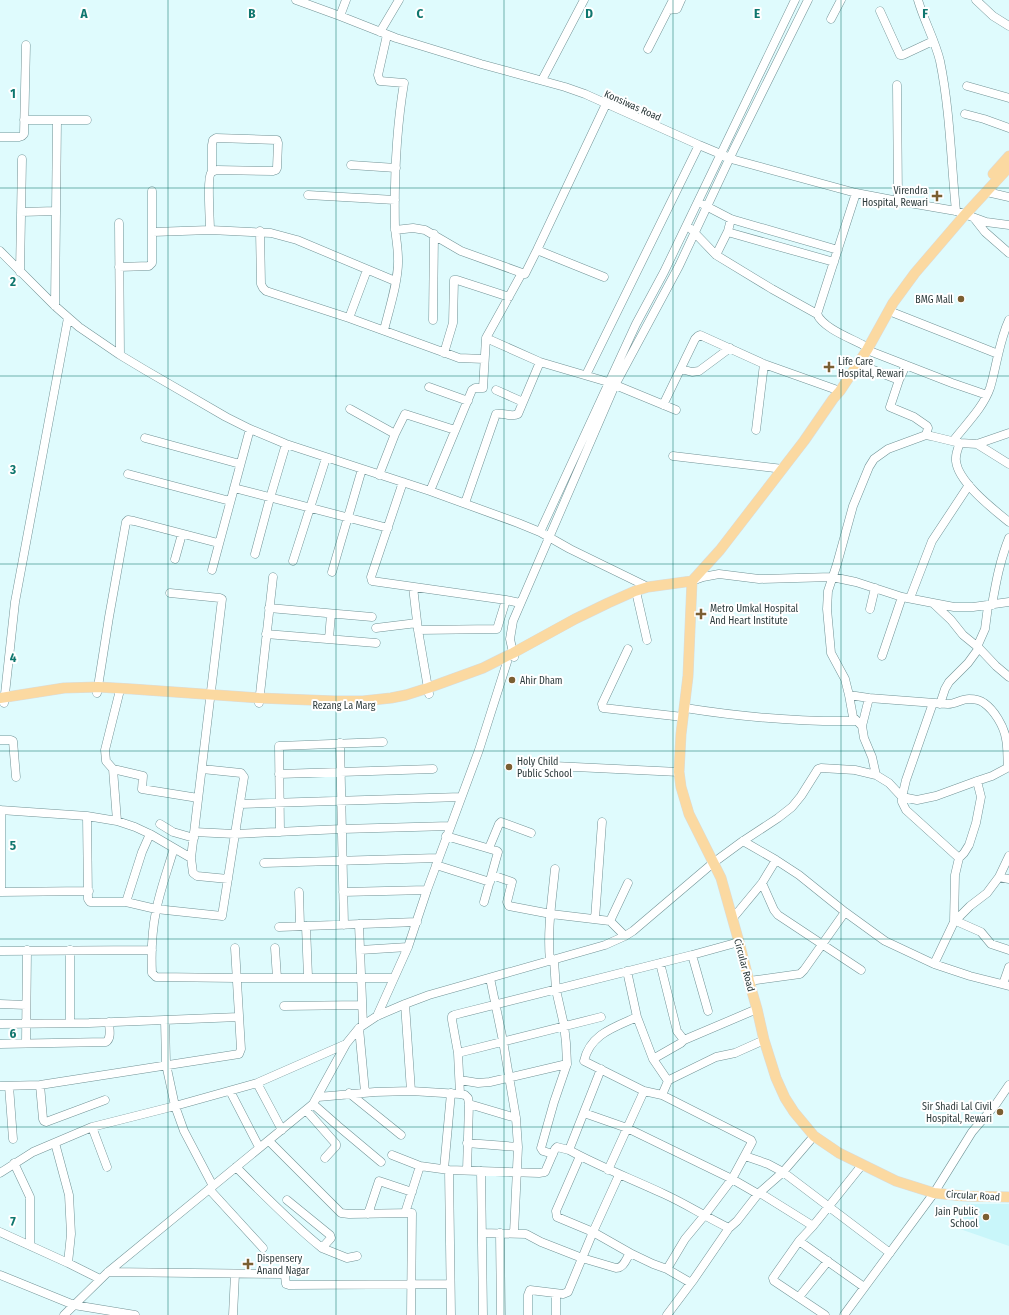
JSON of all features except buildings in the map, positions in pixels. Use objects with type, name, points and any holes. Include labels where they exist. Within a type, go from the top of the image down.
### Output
[{"type":"main road","points":[[692,581],[720,550],[804,441],[900,293],[1009,156]]},
{"type":"main road","points":[[836,393],[858,364],[890,298],[908,272],[964,213],[987,192],[1009,167]]},
{"type":"main road","name":"Rezang La Marg","points":[[2,701],[98,690],[335,707],[362,707],[396,703],[495,669],[512,657],[608,602],[648,586],[692,581]]},
{"type":"main road","name":"Circular Road","points":[[692,581],[688,676],[681,734],[679,772],[681,787],[689,814],[721,878],[740,942],[764,1040],[776,1078],[785,1098],[794,1112],[814,1136],[839,1153],[896,1181],[934,1193],[963,1196],[1009,1197]]},
{"type":"main road","name":"Rezang La Marg","points":[[556,632],[664,585]]},
{"type":"main road","name":"Rezang La Marg","points":[[98,690],[119,694],[211,697]]},
{"type":"street","name":"Konsiwas Road","points":[[296,0],[383,34],[452,56],[542,80],[578,92],[730,158],[856,193],[898,202],[964,213],[994,223],[1009,225]]},
{"type":"street","points":[[340,16],[346,0]]},
{"type":"street","points":[[384,330],[395,282],[398,259],[395,230],[396,168],[399,117],[404,82],[380,81],[378,75],[383,34],[399,0]]},
{"type":"street","points":[[542,80],[584,0]]},
{"type":"street","points":[[648,49],[673,0]]},
{"type":"street","points":[[668,10],[677,10],[682,0]]},
{"type":"street","points":[[377,1016],[408,947],[446,836],[479,750],[512,657],[510,634],[520,603],[549,537],[636,324],[664,272],[795,0]]},
{"type":"street","points":[[540,532],[612,384],[679,266],[730,158],[808,0]]},
{"type":"street","points":[[831,19],[841,0]]},
{"type":"street","points":[[918,0],[940,62],[964,213],[1009,253]]},
{"type":"street","points":[[976,0],[993,16],[1009,26]]},
{"type":"street","points":[[880,11],[900,55],[933,41]]},
{"type":"street","points":[[0,137],[19,137],[22,136],[24,131],[26,45]]},
{"type":"street","points":[[897,85],[898,202]]},
{"type":"street","points":[[967,86],[1009,98]]},
{"type":"street","points":[[395,230],[425,230],[461,250],[525,274],[606,104]]},
{"type":"street","points":[[965,114],[1009,128]]},
{"type":"street","points":[[24,120],[87,120]]},
{"type":"street","points":[[55,306],[57,120]]},
{"type":"street","points":[[210,230],[209,178],[212,171],[213,140],[216,138],[277,140],[278,157],[276,170],[212,171]]},
{"type":"street","points":[[586,375],[699,145]]},
{"type":"street","points":[[20,272],[22,159]]},
{"type":"street","points":[[351,165],[396,168]]},
{"type":"street","points":[[119,267],[151,265],[153,232],[152,190]]},
{"type":"street","points":[[987,192],[1009,197]]},
{"type":"street","points":[[817,314],[856,193]]},
{"type":"street","points":[[308,195],[395,200]]},
{"type":"street","points":[[698,201],[731,219],[838,250]]},
{"type":"street","points":[[21,212],[56,212]]},
{"type":"street","points":[[716,255],[728,231],[731,219]]},
{"type":"street","points":[[119,223],[120,355]]},
{"type":"street","points":[[686,225],[716,255],[817,314],[822,322],[865,347],[906,365],[987,395]]},
{"type":"street","points":[[153,232],[210,230],[260,231],[280,234],[395,282]]},
{"type":"street","points":[[260,231],[261,270],[263,288],[266,291],[384,330],[459,358],[484,359]]},
{"type":"street","points":[[728,231],[834,262]]},
{"type":"street","points":[[433,320],[434,234]]},
{"type":"street","points":[[537,250],[604,277]]},
{"type":"street","points":[[2,254],[68,318],[120,355],[200,402],[250,429],[326,458],[465,503],[540,532],[609,568],[648,586]]},
{"type":"street","points":[[349,318],[367,270]]},
{"type":"street","points":[[430,491],[473,389],[483,388],[486,338],[522,273]]},
{"type":"street","points":[[444,353],[453,323],[454,280],[509,297]]},
{"type":"street","points":[[889,311],[998,354]]},
{"type":"street","points":[[2,701],[15,602],[68,318]]},
{"type":"street","points":[[1009,320],[987,395],[957,442],[955,459],[963,477],[969,485],[985,502],[1009,522]]},
{"type":"street","points":[[663,405],[695,339],[698,336],[704,336],[764,364],[836,393]]},
{"type":"street","points":[[486,338],[540,362],[612,384],[676,410]]},
{"type":"street","points":[[681,369],[692,372],[699,371],[730,348]]},
{"type":"street","points":[[465,503],[496,414],[516,416],[518,414],[540,362]]},
{"type":"street","points":[[756,430],[764,364]]},
{"type":"street","points":[[858,364],[899,380]]},
{"type":"street","points":[[906,365],[899,380],[890,407],[914,417],[927,426],[928,428],[926,435]]},
{"type":"street","points":[[429,387],[468,401]]},
{"type":"street","points":[[496,390],[523,402]]},
{"type":"street","points":[[350,409],[395,434]]},
{"type":"street","points":[[379,475],[395,434],[404,415],[407,413],[455,430]]},
{"type":"street","points":[[212,570],[218,543],[250,429]]},
{"type":"street","points":[[876,775],[872,757],[859,723],[852,713],[849,695],[840,669],[831,653],[829,645],[827,609],[828,591],[853,506],[864,479],[874,460],[888,450],[926,435],[957,442],[977,444],[1009,433]]},
{"type":"street","points":[[145,438],[240,464]]},
{"type":"street","points":[[255,554],[286,444]]},
{"type":"street","points":[[977,444],[1009,464]]},
{"type":"street","points":[[673,456],[783,469]]},
{"type":"street","points":[[293,561],[326,458]]},
{"type":"street","points":[[332,572],[362,470]]},
{"type":"street","points":[[128,474],[230,502]]},
{"type":"street","points":[[403,482],[371,579],[375,582],[520,603]]},
{"type":"street","points":[[882,656],[928,548],[969,485]]},
{"type":"street","points":[[234,488],[388,528]]},
{"type":"street","points":[[98,690],[126,522],[128,520],[134,521],[218,543]]},
{"type":"street","points":[[175,559],[182,534]]},
{"type":"street","points":[[959,858],[906,810],[902,802],[902,797],[906,780],[937,703],[949,682],[968,663],[978,647],[985,629],[1001,559],[1009,538]]},
{"type":"street","points":[[692,581],[719,574],[759,579],[832,577],[856,582],[906,598],[933,604],[954,607],[973,607],[1008,603]]},
{"type":"street","points":[[259,701],[273,577]]},
{"type":"street","points":[[413,587],[429,691]]},
{"type":"street","points":[[870,609],[875,588]]},
{"type":"street","points":[[170,593],[222,599],[191,858],[193,873],[197,876],[228,879]]},
{"type":"street","points":[[637,596],[647,640]]},
{"type":"street","points":[[497,629],[506,600]]},
{"type":"street","points":[[933,604],[948,617],[963,635],[978,647],[1009,677]]},
{"type":"street","points":[[269,608],[372,617]]},
{"type":"street","points":[[329,640],[331,614]]},
{"type":"street","points":[[376,628],[418,626],[497,629],[510,634]]},
{"type":"street","points":[[266,634],[376,643]]},
{"type":"street","points":[[628,649],[602,704],[603,708],[820,722],[859,723]]},
{"type":"street","points":[[119,694],[105,750],[106,761],[113,769],[143,776],[142,790],[198,798]]},
{"type":"street","points":[[66,1315],[74,1305],[108,1272],[306,1110],[316,1100],[346,1044],[361,1027],[377,1016],[429,995],[552,961],[605,945],[625,936],[713,863],[792,808],[818,769],[855,770],[876,775],[889,783],[902,797],[918,800],[936,796],[992,776],[1008,767],[1004,730],[984,702],[979,700],[962,699],[953,704],[869,698],[849,695]]},
{"type":"street","points":[[859,723],[869,698]]},
{"type":"street","points":[[0,740],[14,741],[16,777]]},
{"type":"street","points":[[280,832],[279,746],[383,742]]},
{"type":"street","points":[[340,743],[344,924]]},
{"type":"street","points":[[533,765],[679,772]]},
{"type":"street","points":[[113,769],[117,821]]},
{"type":"street","points":[[88,816],[88,899],[90,902],[126,902],[156,909],[222,916],[244,777],[241,773],[202,769]]},
{"type":"street","points":[[279,774],[433,769]]},
{"type":"street","points":[[955,922],[955,875],[959,858],[969,845],[976,823],[981,797],[978,781]]},
{"type":"street","points":[[240,804],[461,797]]},
{"type":"street","points":[[89,891],[1,892],[0,810],[88,816],[117,821],[150,834],[191,858]]},
{"type":"street","points":[[489,848],[501,822],[531,834]]},
{"type":"street","points":[[595,919],[602,822]]},
{"type":"street","points":[[160,824],[173,832],[194,835],[450,826]]},
{"type":"street","points":[[126,902],[142,852],[150,834]]},
{"type":"street","points":[[446,836],[497,850],[498,852],[484,902]]},
{"type":"street","points":[[743,841],[799,875],[845,912],[885,941],[934,964],[970,976],[1006,985],[1009,967]]},
{"type":"street","points":[[174,848],[156,909],[152,950],[152,973],[156,977],[394,978]]},
{"type":"street","points":[[934,964],[955,922],[970,906],[987,893],[999,877],[1009,856]]},
{"type":"street","points":[[733,918],[762,883],[776,860]]},
{"type":"street","points":[[264,863],[342,861],[437,862],[491,878],[512,882],[507,902],[509,906],[551,914],[610,921],[625,936]]},
{"type":"street","points":[[553,1154],[543,1151],[541,1148],[567,1064],[564,1025],[549,952],[555,869]]},
{"type":"street","points":[[999,877],[1009,879]]},
{"type":"street","points":[[610,921],[628,883]]},
{"type":"street","points":[[762,883],[774,910],[778,915],[861,970]]},
{"type":"street","points":[[343,892],[427,890]]},
{"type":"street","points":[[299,892],[308,977]]},
{"type":"street","points":[[749,981],[800,974],[845,912]]},
{"type":"street","points":[[279,926],[417,922]]},
{"type":"street","points":[[955,922],[981,932],[991,944],[1009,950]]},
{"type":"street","points":[[359,924],[364,1092]]},
{"type":"street","points":[[460,1094],[458,1053],[452,1016],[740,942]]},
{"type":"street","points":[[360,950],[408,947]]},
{"type":"street","points":[[0,1086],[40,1085],[166,1064],[239,1054],[241,1049],[235,948]]},
{"type":"street","points":[[275,948],[277,978]]},
{"type":"street","points":[[0,950],[152,950]]},
{"type":"street","points":[[26,1043],[27,950]]},
{"type":"street","points":[[70,950],[70,1023]]},
{"type":"street","points":[[692,955],[708,1012]]},
{"type":"street","points":[[660,963],[677,1031],[684,1040]]},
{"type":"street","points":[[627,971],[637,1017],[653,1059],[668,1081]]},
{"type":"street","points":[[490,978],[510,1078],[516,1118],[518,1146],[514,1233]]},
{"type":"street","points":[[0,1004],[26,1005]]},
{"type":"street","points":[[405,1004],[411,1091]]},
{"type":"street","points":[[284,1006],[362,1005]]},
{"type":"street","points":[[653,1059],[684,1040],[757,1009]]},
{"type":"street","points":[[0,1024],[109,1022],[239,1016]]},
{"type":"street","points":[[458,1053],[564,1025],[601,1017]]},
{"type":"street","points":[[637,1017],[607,1030],[596,1038],[592,1043],[584,1061],[644,1091],[662,1095],[752,1142],[732,1178],[685,1239],[666,1269]]},
{"type":"street","points":[[165,1020],[166,1064],[175,1106],[184,1131],[211,1188],[263,1248]]},
{"type":"street","points":[[0,1044],[106,1042],[110,1037],[109,1022]]},
{"type":"street","points":[[662,1095],[668,1081],[716,1057],[736,1053],[764,1040]]},
{"type":"street","points":[[0,1173],[34,1152],[92,1127],[257,1083],[346,1044]]},
{"type":"street","points":[[460,1080],[484,1083],[567,1064]]},
{"type":"street","points":[[569,1150],[601,1069]]},
{"type":"street","points":[[257,1083],[282,1130]]},
{"type":"street","points":[[40,1085],[43,1119],[46,1122],[105,1100]]},
{"type":"street","points":[[844,1315],[934,1193],[972,1132],[996,1104],[1009,1085]]},
{"type":"street","points":[[9,1086],[13,1139]]},
{"type":"street","points":[[230,1091],[259,1148]]},
{"type":"street","points":[[316,1100],[349,1093],[364,1092],[411,1091],[460,1094],[468,1098],[469,1104],[467,1170]]},
{"type":"street","points":[[608,1170],[644,1091]]},
{"type":"street","points":[[349,1093],[401,1135]]},
{"type":"street","points":[[451,1093],[447,1169],[451,1315]]},
{"type":"street","points":[[316,1100],[338,1126],[381,1162]]},
{"type":"street","points":[[469,1104],[516,1118]]},
{"type":"street","points":[[306,1110],[336,1144],[336,1146],[325,1158]]},
{"type":"street","points":[[584,1113],[627,1128],[732,1178],[813,1226]]},
{"type":"street","points":[[92,1127],[107,1167]]},
{"type":"street","points":[[667,1315],[729,1228],[737,1221],[759,1194],[783,1172],[814,1136]]},
{"type":"street","points":[[268,1141],[341,1213],[368,1214],[410,1212],[412,1215],[411,1315]]},
{"type":"street","points":[[55,1143],[69,1195],[71,1234],[68,1263]]},
{"type":"street","points":[[468,1143],[518,1146]]},
{"type":"street","points":[[392,1155],[420,1166],[447,1169],[539,1173],[545,1172],[557,1147],[569,1150],[608,1170],[663,1194],[729,1228]]},
{"type":"street","points":[[580,1156],[556,1211],[556,1214],[560,1219],[593,1232],[630,1253],[666,1269],[691,1283]]},
{"type":"street","points":[[745,1156],[768,1164],[783,1172],[890,1253]]},
{"type":"street","points":[[14,1163],[30,1197],[30,1245]]},
{"type":"street","points":[[825,1315],[774,1281],[773,1278],[799,1240],[813,1226],[862,1165]]},
{"type":"street","points":[[405,1213],[420,1166]]},
{"type":"street","points":[[236,1167],[300,1231],[322,1248],[347,1258],[357,1256]]},
{"type":"street","points":[[481,1171],[483,1315]]},
{"type":"street","points":[[528,1315],[528,1295],[530,1290],[556,1294],[568,1292],[619,1175]]},
{"type":"street","points":[[368,1214],[379,1181],[412,1192]]},
{"type":"street","points":[[287,1200],[330,1235],[331,1238],[322,1248]]},
{"type":"street","points":[[0,1232],[100,1279]]},
{"type":"street","points":[[482,1233],[526,1234],[541,1242],[582,1258],[620,1268],[630,1253]]},
{"type":"street","points":[[500,1234],[501,1315]]},
{"type":"street","points":[[799,1240],[864,1287]]},
{"type":"street","points":[[799,1297],[828,1262]]},
{"type":"street","points":[[108,1272],[283,1274],[285,1276],[286,1284],[289,1285],[450,1284]]},
{"type":"street","points":[[233,1315],[235,1274]]},
{"type":"street","points":[[0,1275],[74,1305],[135,1315]]},
{"type":"street","points":[[556,1294],[556,1315]]},
{"type":"shaded area","name":"Jain Public School","points":[[967,1204],[1009,1204],[1009,1246],[960,1229]]},
{"type":"place","name":"Virendra Hospital, Rewari","points":[[937,196]]},
{"type":"place","name":"BMG Mall","points":[[961,299]]},
{"type":"place","name":"Life Care Hospital, Rewari","points":[[829,367]]},
{"type":"place","name":"Metro Umkal Hospital And Heart Institute","points":[[701,614]]},
{"type":"place","name":"Ahir Dham","points":[[512,680]]},
{"type":"place","name":"Holy Child Public School","points":[[509,767]]},
{"type":"place","name":"Sir Shadi Lal Civil Hospital, Rewari","points":[[1000,1112]]},
{"type":"place","name":"Jain Public School","points":[[986,1217]]},
{"type":"place","name":"Dispensery Anand Nagar","points":[[248,1264]]}]
